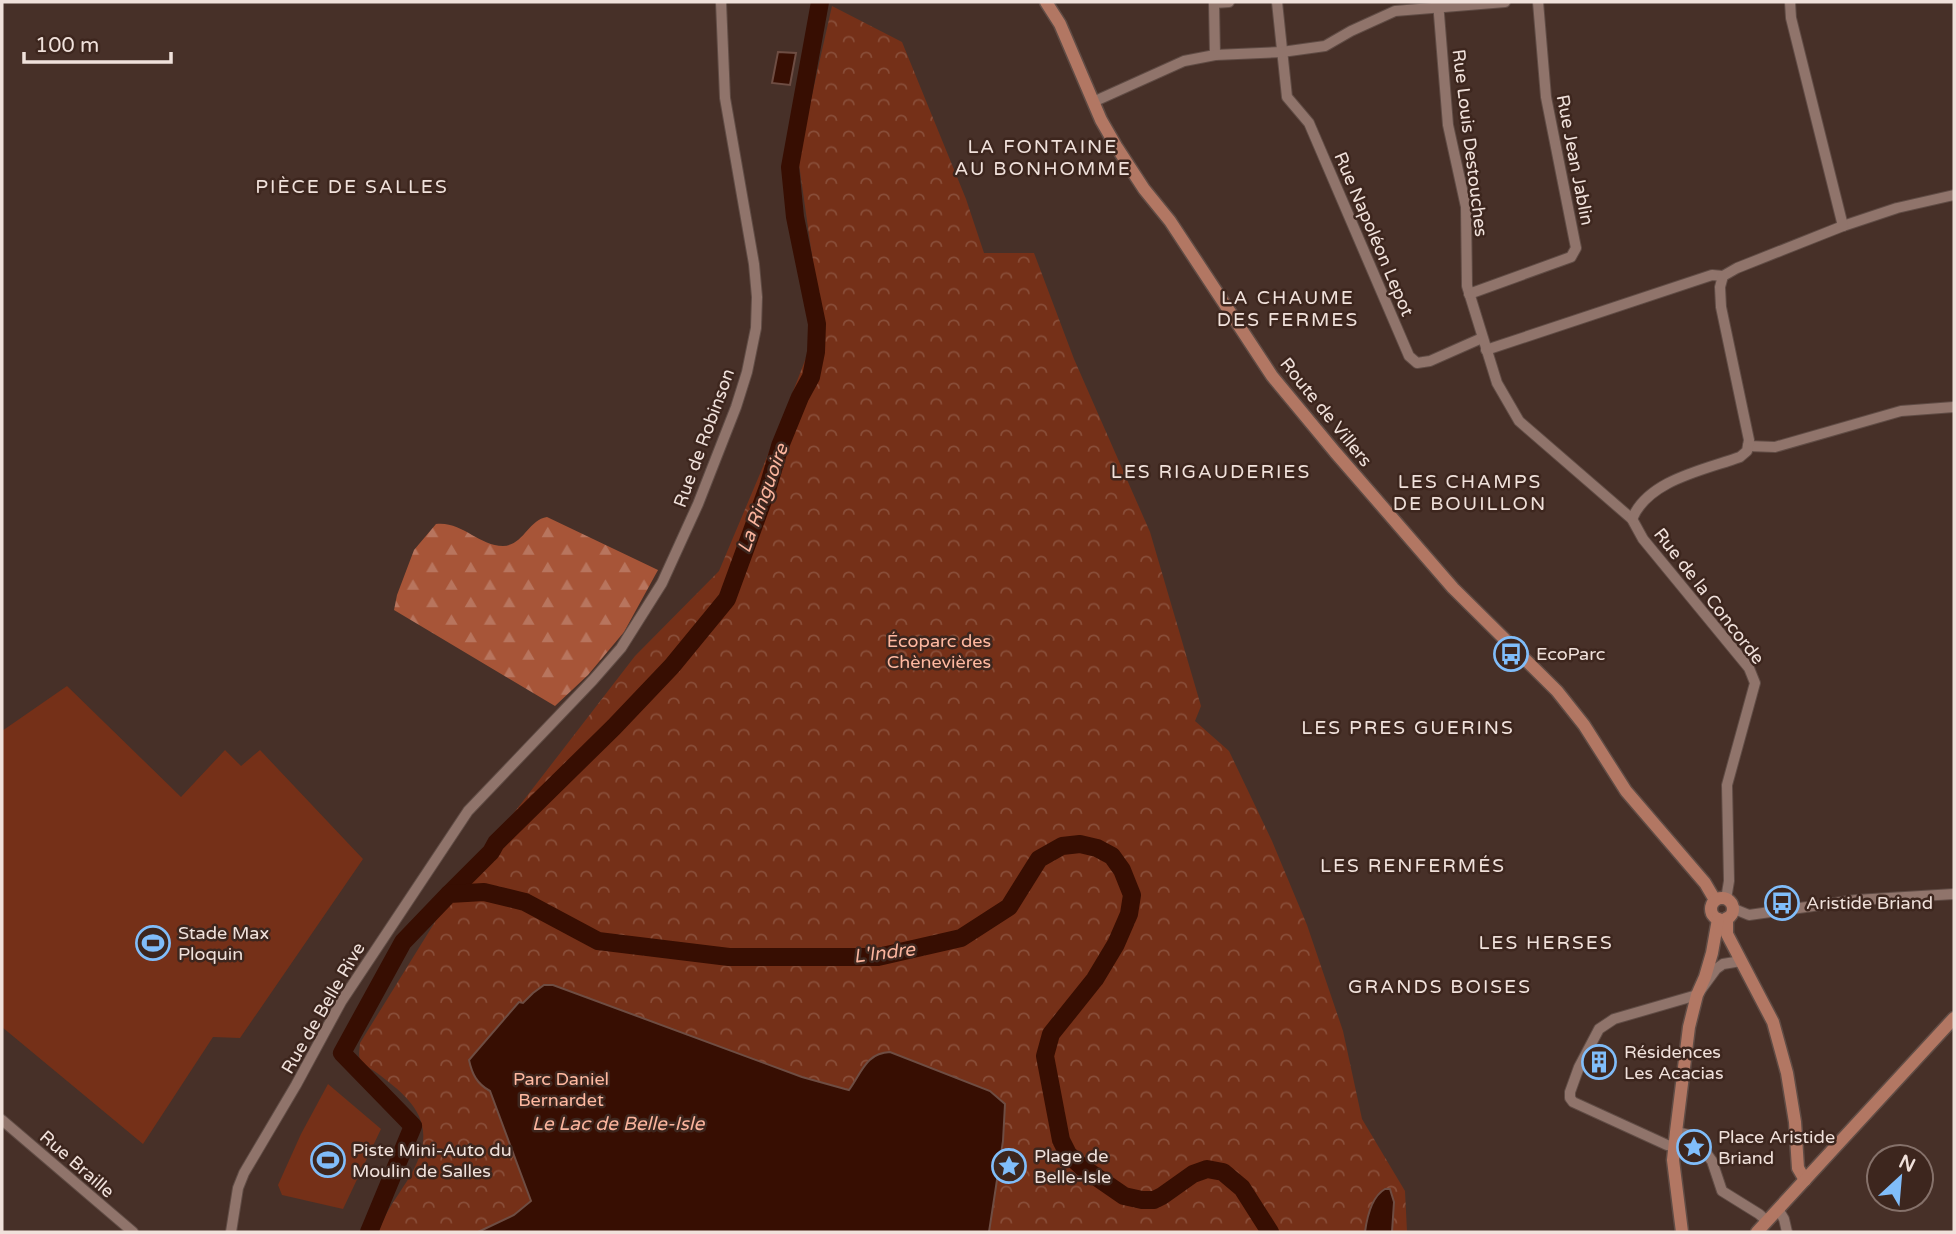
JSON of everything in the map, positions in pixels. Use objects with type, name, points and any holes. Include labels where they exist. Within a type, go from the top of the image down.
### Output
[{"type":"main road","name":"Route de Villers","points":[[1046,2],[1060,24],[1093,102],[1116,146],[1170,221],[1272,376],[1453,588],[1557,691],[1584,725],[1626,792],[1705,883],[1724,909]]},
{"type":"main road","points":[[1724,909],[1727,934],[1773,1023],[1787,1073],[1795,1122],[1798,1167],[1805,1180]]},
{"type":"main road","points":[[1682,1232],[1674,1146],[1689,1027],[1724,909]]},
{"type":"main road","points":[[1757,1232],[1954,1018]]},
{"type":"street","name":"Rue de Robinson","points":[[468,811],[593,680],[621,648],[642,617],[662,583],[693,514],[736,407],[747,372],[756,328],[757,298],[754,264],[725,98],[721,2]]},
{"type":"street","points":[[1215,55],[1214,3],[1229,2]]},
{"type":"street","points":[[1277,2],[1282,52]]},
{"type":"street","points":[[1093,102],[1184,61],[1215,55],[1282,52],[1325,46],[1395,11],[1438,5],[1505,2]]},
{"type":"street","name":"Rue Jean Jablin","points":[[1469,294],[1571,257],[1576,248],[1546,97],[1538,2]]},
{"type":"street","points":[[1790,2],[1791,18],[1843,226]]},
{"type":"street","name":"Rue Louis Destouches","points":[[1438,5],[1448,125],[1466,207],[1469,294],[1497,383],[1519,421],[1632,519]]},
{"type":"street","name":"Rue Napoléon Lepot","points":[[1282,52],[1287,97],[1309,123],[1409,356],[1417,363],[1430,361],[1482,338]]},
{"type":"street","points":[[1486,350],[1712,275],[1723,276],[1843,226],[1897,208],[1954,195]]},
{"type":"street","points":[[1632,519],[1651,494],[1672,482],[1741,457],[1747,451],[1725,331],[1720,287],[1723,276]]},
{"type":"street","points":[[1748,446],[1775,447],[1901,411],[1954,407]]},
{"type":"street","name":"Rue de la Concorde","points":[[1632,519],[1643,540],[1749,668],[1755,683],[1727,785],[1729,881],[1724,909]]},
{"type":"street","name":"Rue de Belle Rive","points":[[230,1232],[238,1188],[244,1173],[341,1002],[468,811]]},
{"type":"street","points":[[1724,909],[1749,915],[1856,900],[1954,894]]},
{"type":"street","points":[[1674,1146],[1573,1102],[1570,1091],[1599,1029],[1614,1019],[1697,995],[1716,969],[1723,964],[1741,961]]},
{"type":"street","name":"Rue Braille","points":[[2,1120],[132,1232]]},
{"type":"street","points":[[1676,1132],[1694,1136],[1712,1161],[1722,1192],[1767,1221]]},
{"type":"street","points":[[1778,1209],[1787,1232]]},
{"type":"green space","name":"Écoparc des Chènevières","points":[[832,6],[902,42],[966,199],[984,253],[1034,253],[1074,359],[1150,532],[1201,706],[1195,721],[1229,751],[1272,841],[1307,925],[1343,1031],[1362,1119],[1405,1191],[1407,1232],[379,1232],[388,1211],[417,1162],[423,1138],[422,1126],[419,1115],[405,1096],[361,1061],[360,1043],[443,909],[453,902],[456,888],[635,656],[719,571],[821,319],[798,157]]},
{"type":"green space","points":[[547,517],[658,570],[624,632],[588,675],[555,706],[394,610],[414,550],[436,524],[454,526],[486,542],[503,546],[510,545],[535,523]]},
{"type":"green space","name":"Stade Max Ploquin","points":[[67,686],[181,797],[225,750],[241,766],[260,750],[363,859],[240,1038],[213,1037],[143,1144],[2,1027],[2,731]]},
{"type":"green space","name":"Piste Mini-Auto du Moulin de Salles","points":[[328,1084],[381,1129],[343,1209],[282,1195],[278,1185]]},
{"type":"water","points":[[778,52],[796,53],[790,85],[772,83]]},
{"type":"water","name":"Le Lac de Belle-Isle","points":[[544,985],[553,985],[802,1077],[849,1090],[870,1060],[890,1052],[990,1091],[1005,1104],[1003,1141],[989,1232],[478,1232],[514,1215],[531,1201],[490,1091],[476,1078],[469,1060],[519,1002],[523,1003]]},
{"type":"water","points":[[1385,1189],[1390,1189],[1394,1202],[1392,1232],[1365,1232],[1373,1202]]},
{"type":"waterway","name":"La Ringuoire","points":[[449,894],[672,666],[727,599],[780,446],[811,377],[816,352],[817,324],[795,217],[790,167],[820,2]]},
{"type":"waterway","name":"L'Indre","points":[[369,1232],[413,1126],[342,1053],[403,942],[449,894],[484,892],[525,902],[598,941],[729,957],[878,957],[961,938],[1009,907],[1039,859],[1062,846],[1080,844],[1097,848],[1112,856],[1122,870],[1132,895],[1129,914],[1116,944],[1095,979],[1051,1034],[1045,1056],[1061,1140],[1068,1154],[1082,1167],[1124,1196],[1142,1200],[1154,1200],[1193,1174],[1207,1169],[1223,1172],[1242,1188],[1270,1232]]},
{"type":"place","name":"EcoParc","points":[[1511,654]]},
{"type":"place","name":"Aristide Briand","points":[[1782,903]]},
{"type":"place","name":"Stade Max Ploquin","points":[[153,943]]},
{"type":"place","name":"Résidences Les Acacias","points":[[1599,1062]]},
{"type":"place","name":"Place Aristide Briand","points":[[1694,1147]]},
{"type":"place","name":"Piste Mini-Auto du Moulin de Salles","points":[[328,1160]]},
{"type":"place","name":"Plage de Belle-Isle","points":[[1009,1166]]},
{"type":"district","name":"LA FONTAINE AU BONHOMME","points":[[1043,157]]},
{"type":"district","name":"PIÈCE DE SALLES","points":[[352,186]]},
{"type":"district","name":"LA CHAUME DES FERMES","points":[[1288,308]]},
{"type":"district","name":"LES RIGAUDERIES","points":[[1211,471]]},
{"type":"district","name":"LES CHAMPS DE BOUILLON","points":[[1470,492]]},
{"type":"district","name":"LES PRES GUERINS","points":[[1408,727]]},
{"type":"district","name":"LES RENFERMÉS","points":[[1413,865]]},
{"type":"district","name":"LES HERSES","points":[[1546,942]]},
{"type":"district","name":"GRANDS BOISES","points":[[1440,986]]},
{"type":"park label","name":"Parc Daniel Bernardet","points":[[561,1089]]}]
